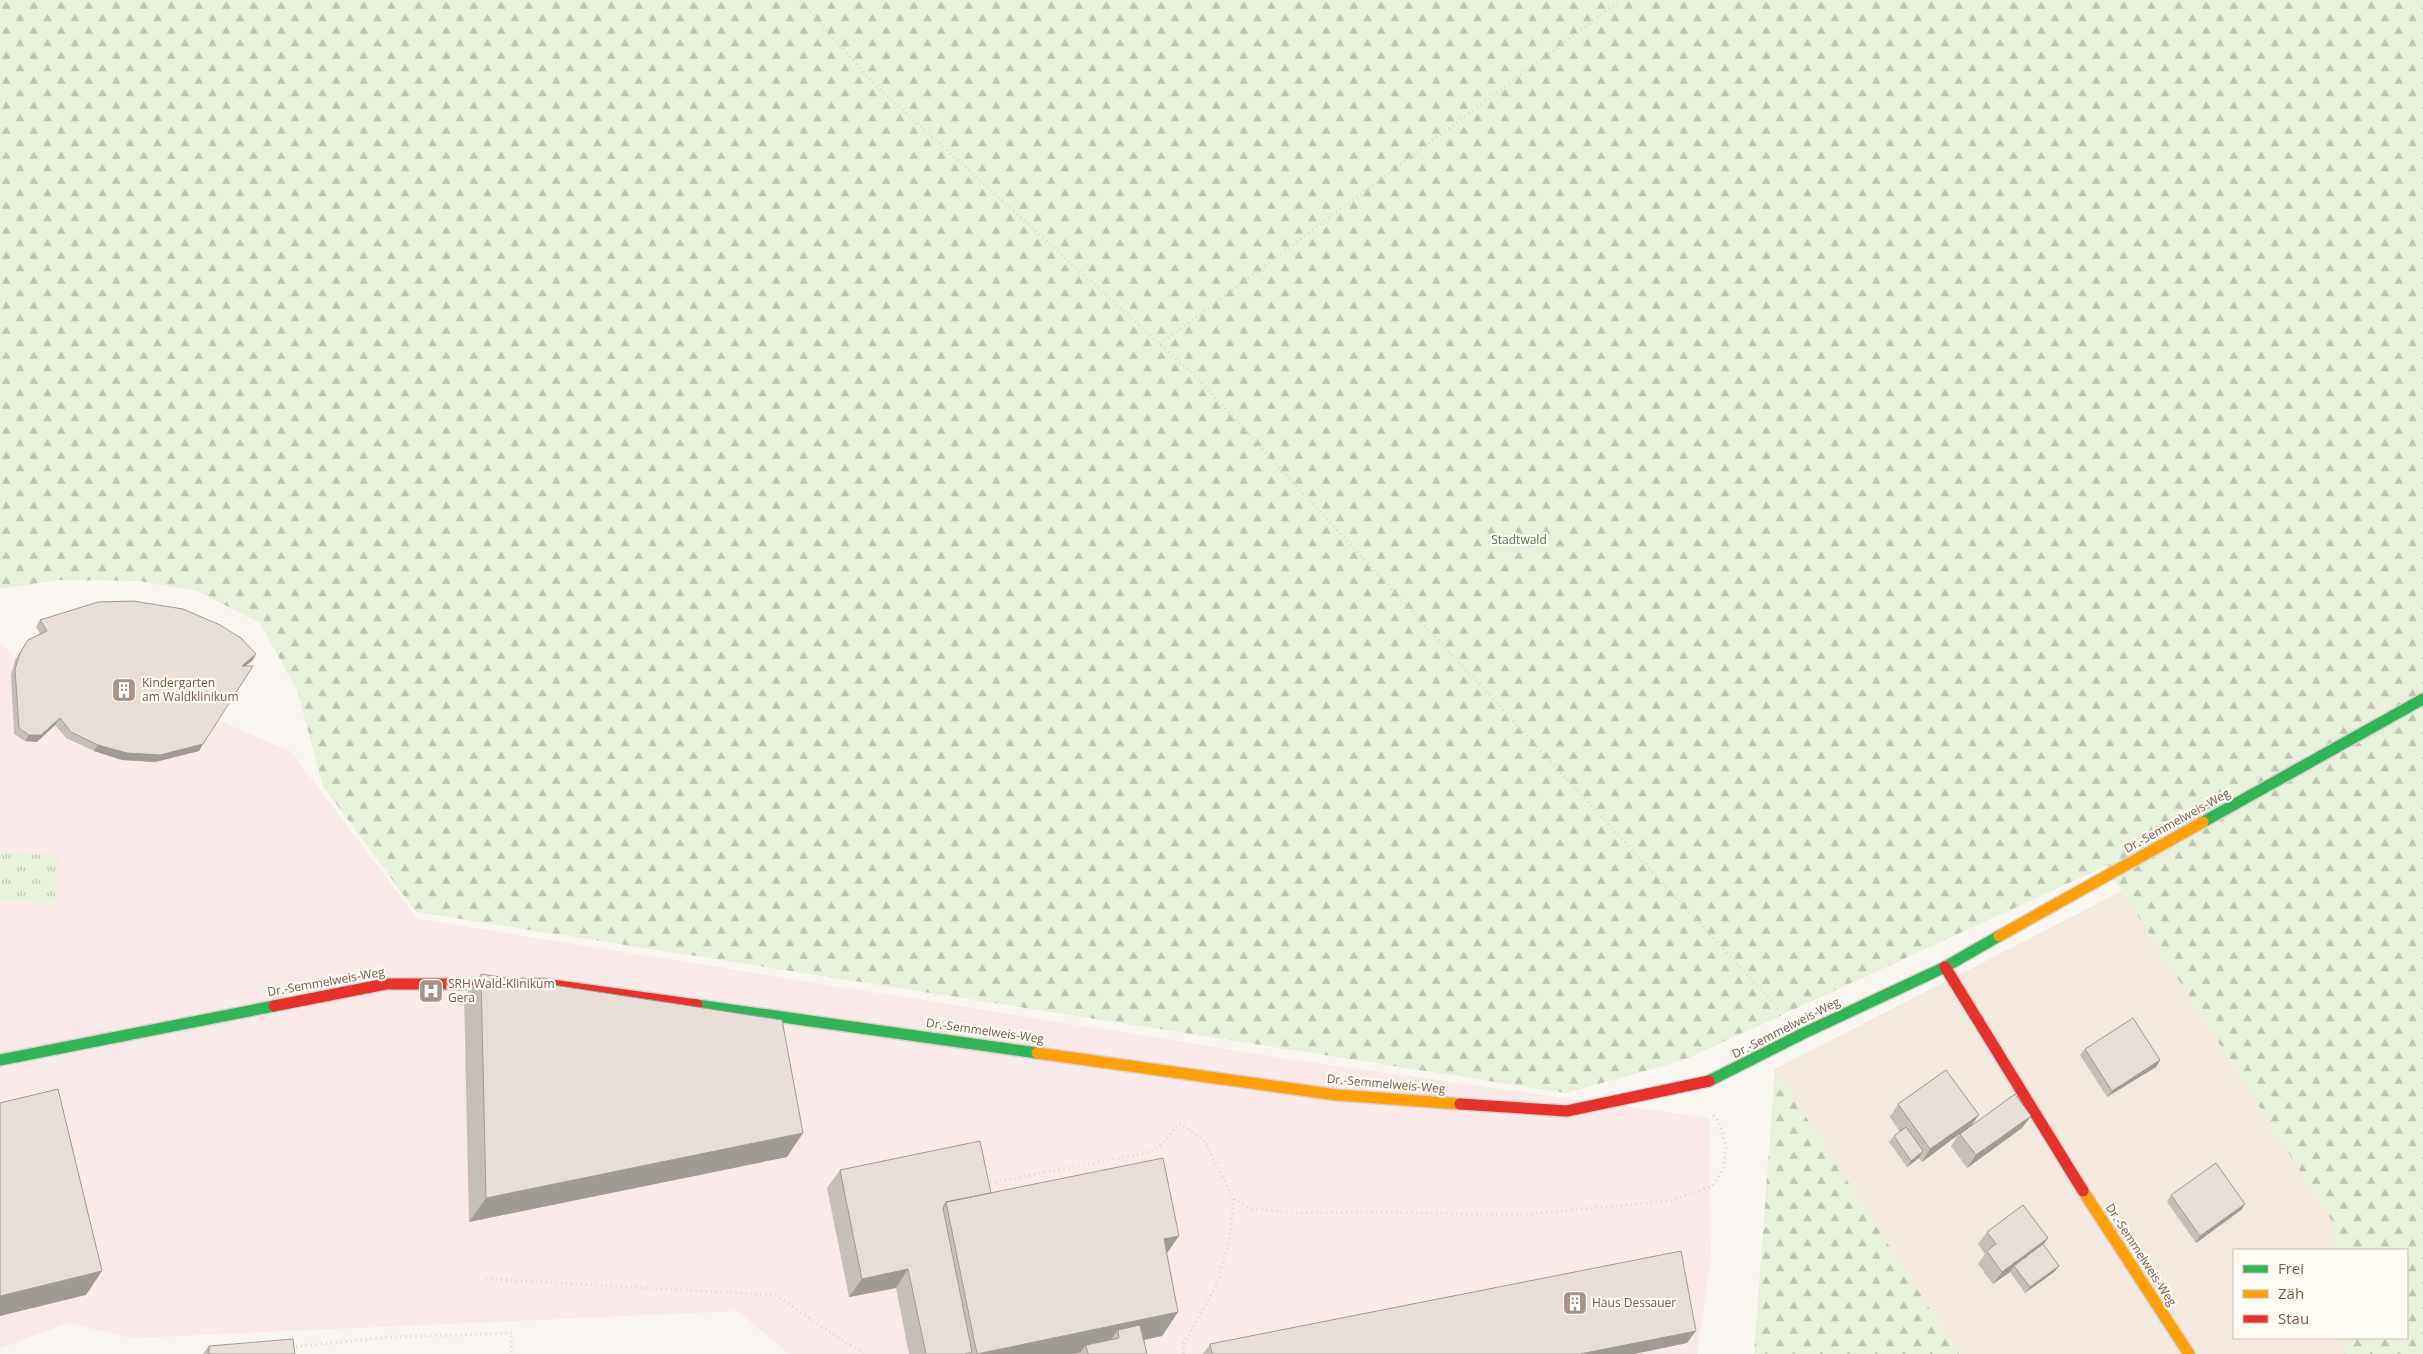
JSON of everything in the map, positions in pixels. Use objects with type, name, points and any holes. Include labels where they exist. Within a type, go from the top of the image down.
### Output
[{"type":"street","name":"Dr.-Semmelweis-Weg","points":[[0,1060],[386,984],[544,984],[1338,1094],[1567,1111],[1715,1080],[1802,1034],[1945,967],[2423,700]]},
{"type":"street","name":"Dr.-Semmelweis-Weg","points":[[1945,967],[2100,1220],[2189,1354]]},
{"type":"path","points":[[800,0],[872,82],[1195,376],[1802,1034]]},
{"type":"path","points":[[1160,344],[1621,0]]},
{"type":"path","points":[[1234,1199],[1250,1208],[1291,1213],[1383,1212],[1518,1215],[1670,1201],[1712,1186],[1723,1170],[1726,1146],[1719,1122],[1707,1108]]},
{"type":"path","points":[[990,1183],[1146,1153],[1159,1147],[1179,1123],[1204,1140],[1234,1199],[1230,1243],[1215,1288],[1184,1344],[1182,1354]]},
{"type":"path","points":[[486,1279],[775,1295],[863,1354]]},
{"type":"path","points":[[287,1347],[392,1338],[512,1333],[510,1354]]},
{"type":"shaded area","name":"SRH Wald-Klinikum Gera","points":[[0,644],[27,666],[138,685],[291,752],[418,919],[1308,1062],[1709,1118],[1711,1256],[1697,1354],[789,1354],[738,1311],[133,1338],[68,1323],[0,1348]]},
{"type":"shaded area","points":[[2122,891],[2332,1221],[2335,1249],[2233,1249],[2233,1339],[2343,1339],[2345,1354],[1959,1354],[1775,1069]]},
{"type":"green space","name":"Stadtwald","points":[[0,0],[2423,0],[2423,1354],[2345,1354],[2343,1339],[2408,1339],[2408,1249],[2335,1249],[2332,1221],[2106,866],[1684,1060],[1566,1093],[416,912],[323,786],[297,690],[260,623],[197,591],[140,581],[58,580],[0,589]]},
{"type":"green space","points":[[0,851],[58,856],[55,904],[0,900]]},
{"type":"green space","points":[[1775,1069],[1959,1354],[1754,1354]]},
{"type":"building","name":"Kindergarten am Waldklinikum","points":[[133,601],[183,609],[220,625],[241,638],[256,654],[242,666],[253,666],[203,744],[160,755],[127,753],[98,745],[71,732],[60,718],[41,735],[29,735],[19,728],[15,669],[20,653],[28,640],[47,631],[40,620],[98,602]]},
{"type":"building","points":[[481,974],[782,1020],[803,1133],[486,1198]]},
{"type":"building","points":[[2133,1018],[2160,1060],[2112,1091],[2085,1049]]},
{"type":"building","points":[[1946,1070],[1979,1115],[1930,1149],[1898,1104]]},
{"type":"building","points":[[58,1089],[102,1271],[0,1296],[0,1103]]},
{"type":"building","points":[[2015,1094],[2031,1116],[1976,1155],[1960,1134]]},
{"type":"building","points":[[1906,1127],[1923,1151],[1911,1161],[1894,1136]]},
{"type":"building","points":[[980,1141],[991,1193],[946,1202],[943,1208],[972,1352],[965,1354],[926,1354],[908,1269],[862,1279],[840,1170]]},
{"type":"building","points":[[1163,1158],[1179,1236],[1164,1239],[1178,1312],[977,1354],[946,1202]]},
{"type":"building","points":[[2216,1163],[2245,1204],[2200,1236],[2171,1195]]},
{"type":"building","points":[[2023,1205],[2048,1238],[2002,1272],[1987,1251],[1996,1244],[1987,1232]]},
{"type":"building","points":[[2043,1244],[2059,1266],[2030,1287],[2014,1266]]},
{"type":"building","name":"Haus Dessauer","points":[[1681,1251],[1696,1331],[1580,1354],[1212,1354],[1210,1344]]},
{"type":"building","points":[[1140,1325],[1147,1354],[1088,1354],[1086,1345],[1119,1338],[1118,1330]]},
{"type":"building","points":[[293,1339],[295,1354],[209,1354],[209,1346]]},
{"type":"traffic: fast","points":[[2203,822],[2423,699]]},
{"type":"traffic: fast","points":[[1709,1081],[1802,1034],[1945,967],[1999,936]]},
{"type":"traffic: fast","points":[[697,1005],[1037,1053]]},
{"type":"traffic: fast","points":[[0,1060],[274,1006]]},
{"type":"traffic: slow","points":[[1999,936],[2203,822]]},
{"type":"traffic: slow","points":[[1037,1053],[1337,1095],[1460,1104]]},
{"type":"traffic: slow","points":[[2083,1191],[2189,1354]]},
{"type":"traffic: jam","points":[[1945,967],[2083,1191]]},
{"type":"traffic: jam","points":[[274,1006],[386,984],[544,984],[697,1005]]},
{"type":"traffic: jam","points":[[1460,1104],[1567,1111],[1709,1081]]},
{"type":"place","name":"Kindergarten am Waldklinikum","points":[[124,690]]},
{"type":"place","name":"SRH Wald-Klinikum Gera","points":[[431,991]]},
{"type":"place","name":"Haus Dessauer","points":[[1575,1303]]}]
